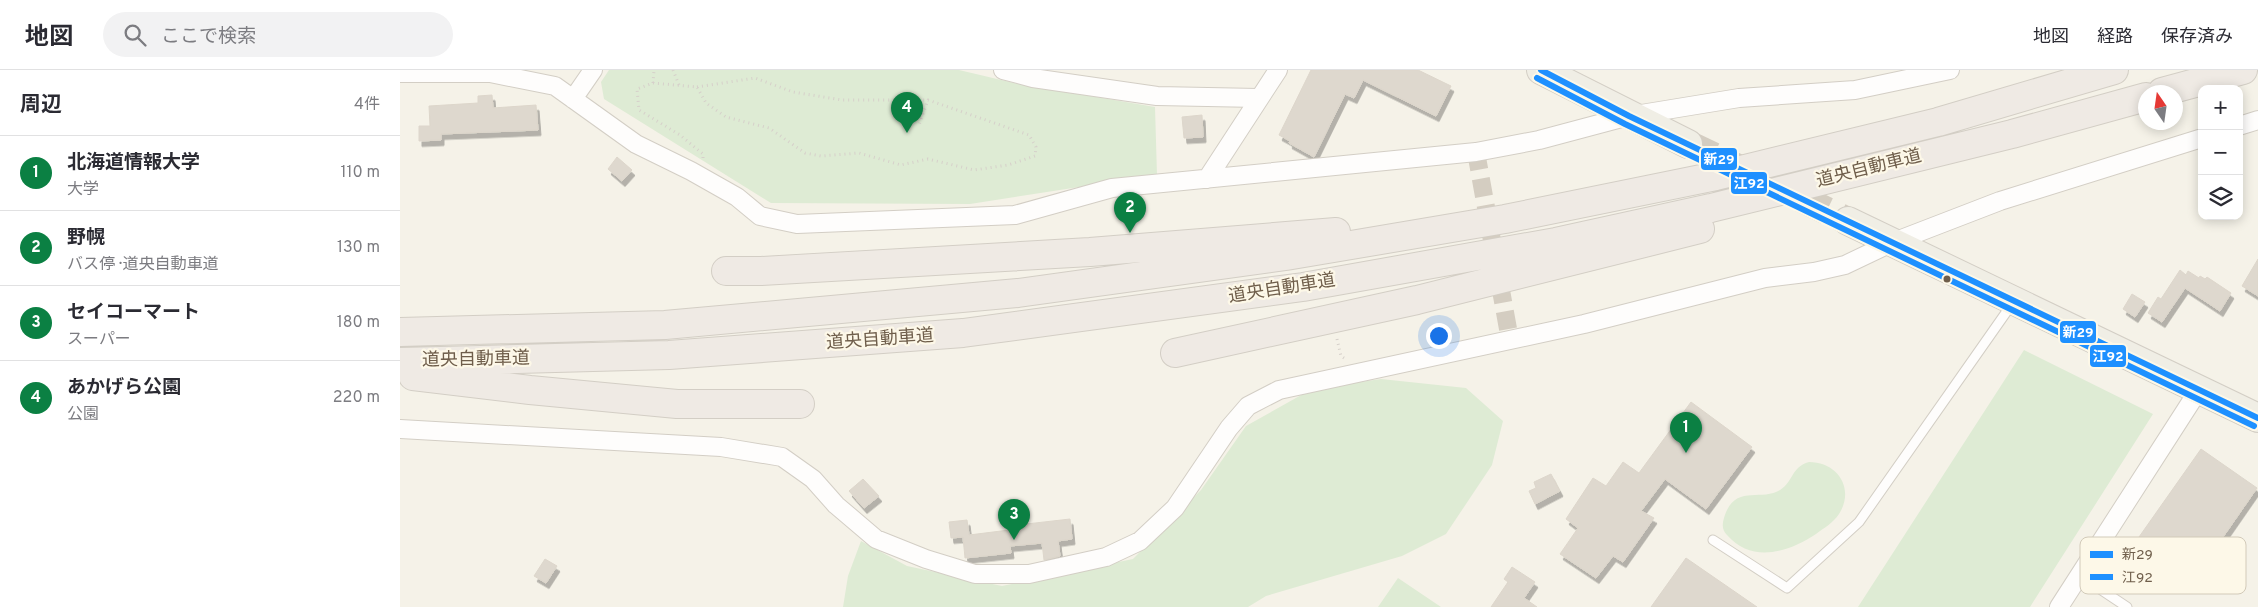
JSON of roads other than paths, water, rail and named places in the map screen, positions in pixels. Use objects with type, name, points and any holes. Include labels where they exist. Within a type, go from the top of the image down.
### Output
[{"type":"highway","name":"道央自動車道","points":[[400,332],[665,326],[1018,294],[1286,256],[1505,219],[1716,176],[1938,122],[2114,70]]},
{"type":"highway","points":[[2183,86],[2243,70]]},
{"type":"highway","name":"道央自動車道","points":[[400,362],[668,355],[963,333],[1303,287],[1556,242],[1702,210],[2012,134],[2138,99]]},
{"type":"highway","points":[[1175,353],[1417,300],[1716,225],[2012,134]]},
{"type":"highway","points":[[726,271],[761,271],[1090,252],[1505,219]]},
{"type":"highway","points":[[400,374],[530,390],[677,404],[800,404]]},
{"type":"main road","points":[[1541,70],[1629,116],[1688,144]]},
{"type":"main road","points":[[1848,221],[2013,302],[2258,418]]},
{"type":"street","points":[[574,99],[593,70]]},
{"type":"street","points":[[1003,70],[1033,78],[1156,96],[1258,98]]},
{"type":"street","points":[[1207,179],[1278,70]]},
{"type":"street","points":[[400,73],[490,73],[554,86],[636,144],[700,176],[736,197],[760,216],[797,224],[1016,215],[1112,188],[1476,152],[1539,140],[1629,116],[1739,98],[1855,90],[1950,70]]},
{"type":"street","points":[[2243,125],[2258,120]]},
{"type":"street","points":[[400,429],[721,447],[782,457],[813,479],[836,505],[876,539],[926,559],[975,574],[1030,574],[1106,557],[1140,541],[1175,508],[1228,428],[1248,406],[1279,390],[1584,324],[1765,278],[1814,272],[1845,265],[1891,242],[2000,201],[2198,139]]},
{"type":"street","points":[[2103,537],[2198,390]]},
{"type":"street","points":[[2059,607],[2079,575]]},
{"type":"lane","points":[[1713,540],[1787,588],[1859,522],[2013,302]]},
{"type":"lane","points":[[2108,594],[2127,607]]},
{"type":"tunnel","points":[[1688,144],[1848,221]]},
{"type":"tunnel","points":[[1476,152],[1510,340]]},
{"type":"place","name":"あかげら公園","points":[[907,133]]},
{"type":"place","name":"野幌","points":[[1130,233]]},
{"type":"place","name":"北海道情報大学","points":[[1686,453]]},
{"type":"place","name":"セイコーマート","points":[[1014,540]]}]
